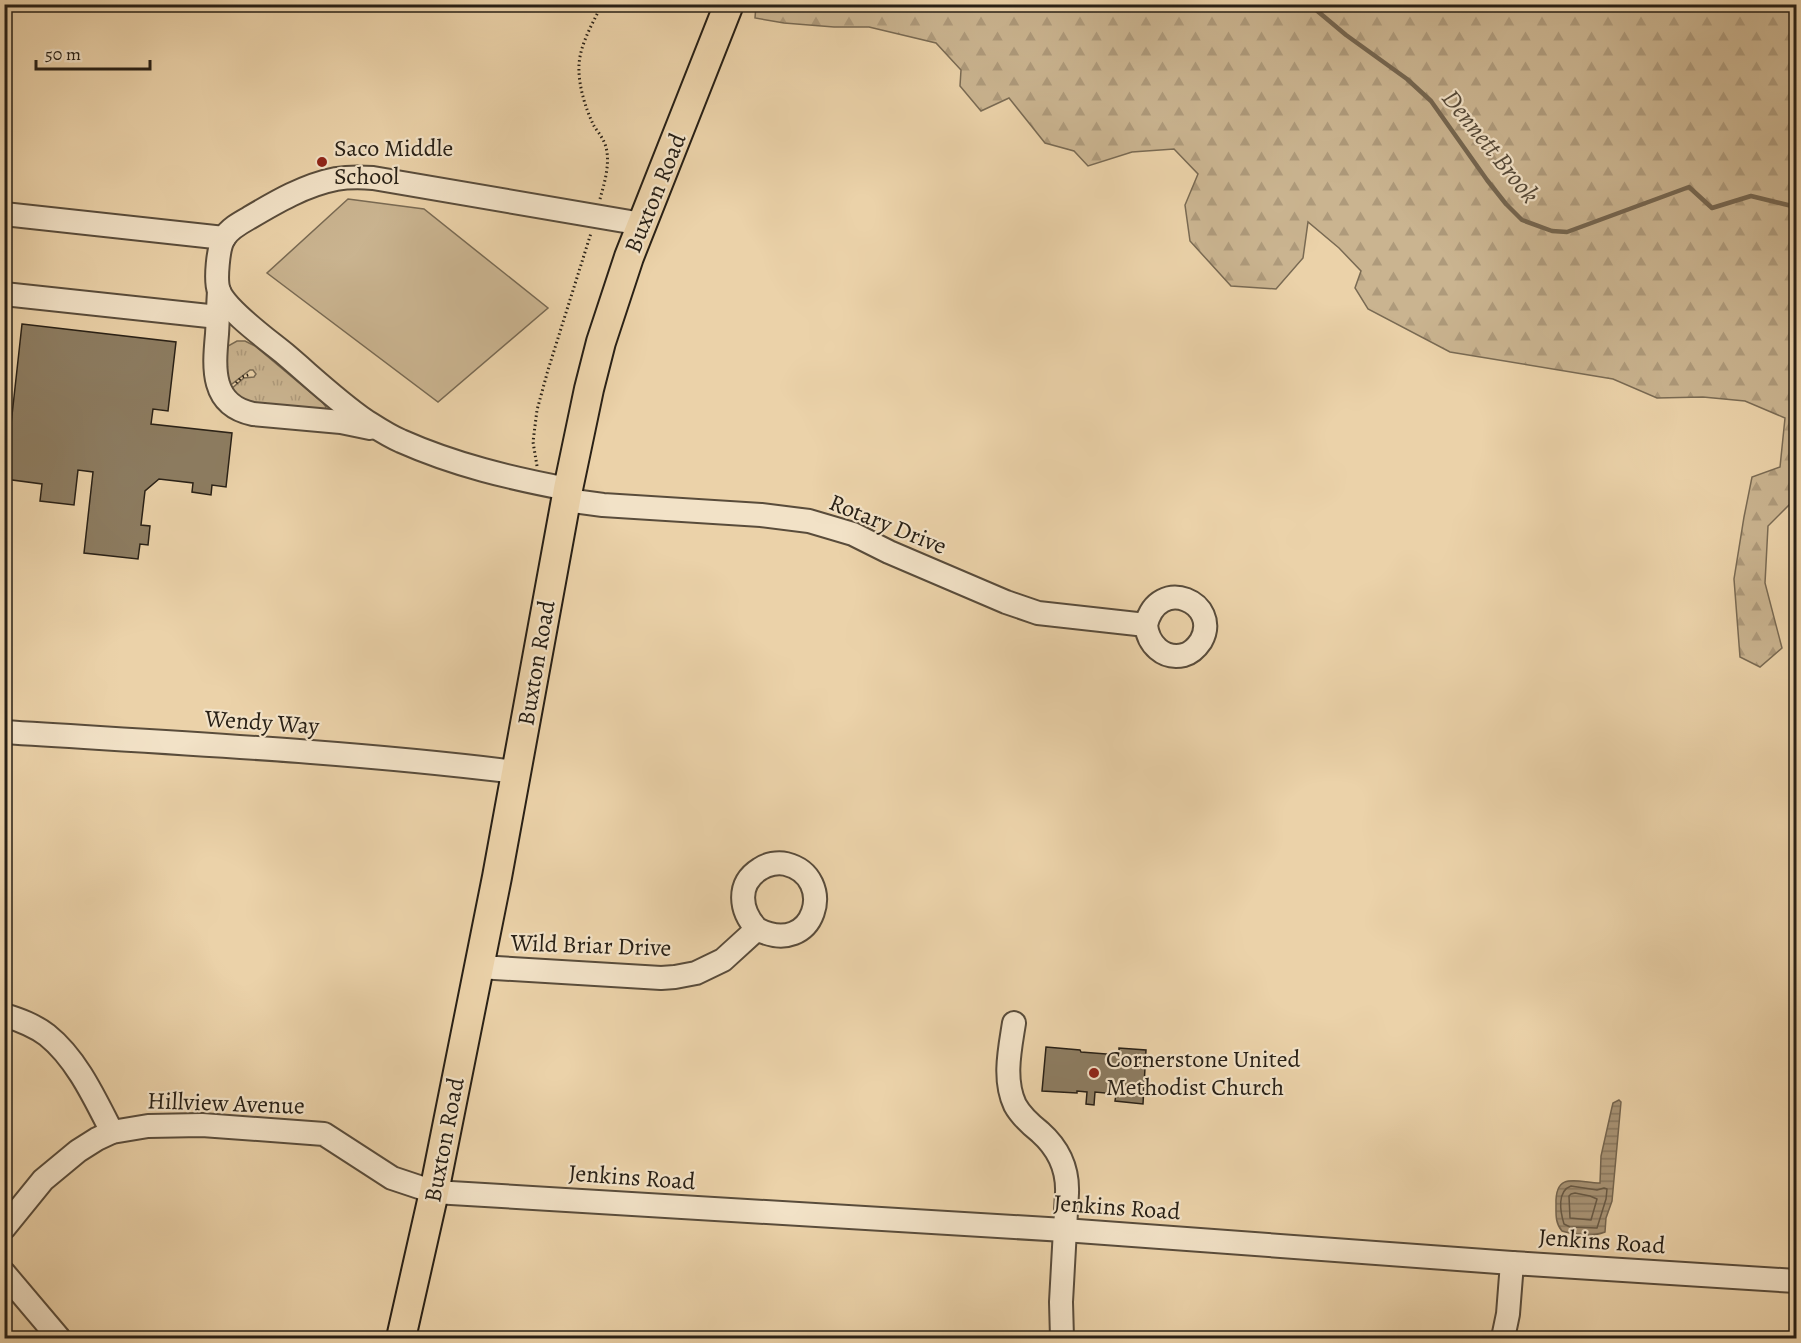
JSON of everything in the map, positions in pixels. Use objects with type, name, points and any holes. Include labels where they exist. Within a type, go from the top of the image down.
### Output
[{"type":"main road","name":"Buxton Road","points":[[401,1338],[434,1192],[479,967],[567,494],[601,342],[629,257],[729,4]]},
{"type":"street","points":[[380,430],[342,422],[253,414],[236,407],[222,392],[215,374],[214,361],[219,291],[217,270],[224,238],[240,223],[288,196],[323,183],[350,177],[373,178],[642,224]]},
{"type":"street","points":[[4,214],[224,238]]},
{"type":"street","points":[[219,291],[228,305],[259,333],[352,410],[380,430]]},
{"type":"street","points":[[4,294],[218,317]]},
{"type":"street","name":"Rotary Drive","points":[[380,430],[399,440],[470,467],[534,482],[603,505],[809,521],[853,534],[889,552],[1024,609],[1057,616],[1146,625]]},
{"type":"street","name":"Wendy Way","points":[[4,732],[337,753],[516,772]]},
{"type":"street","name":"Wild Briar Drive","points":[[479,967],[675,977],[696,973],[723,960],[757,929]]},
{"type":"street","points":[[4,1015],[28,1023],[56,1043],[74,1064],[112,1132]]},
{"type":"street","points":[[1014,1023],[1008,1067],[1012,1095],[1020,1112],[1048,1140],[1064,1164],[1068,1181],[1061,1302],[1062,1338]]},
{"type":"street","name":"Hillview Avenue","points":[[4,1228],[53,1170],[87,1144],[112,1132],[148,1126],[183,1125],[324,1134],[392,1178],[434,1192]]},
{"type":"street","name":"Jenkins Road","points":[[434,1192],[1064,1230],[1512,1263],[1797,1281]]},
{"type":"street","points":[[1503,1338],[1508,1314],[1512,1263]]},
{"type":"street","points":[[4,1272],[59,1338]]},
{"type":"path","points":[[599,204],[607,166],[607,153],[604,142],[586,108],[579,63],[587,37],[602,4]]},
{"type":"path","points":[[534,482],[537,463],[533,447],[533,433],[537,410],[591,231]]},
{"type":"green space","points":[[756,5],[1796,5],[1796,539],[1794,538],[1792,502],[1768,526],[1765,583],[1782,648],[1760,667],[1740,657],[1734,579],[1752,477],[1780,467],[1785,418],[1745,401],[1703,397],[1657,398],[1613,379],[1450,352],[1368,309],[1355,288],[1361,271],[1339,248],[1308,222],[1303,258],[1276,289],[1231,286],[1190,241],[1185,205],[1198,174],[1174,149],[1132,152],[1088,166],[1074,151],[1045,143],[1009,98],[981,111],[960,86],[961,70],[936,43],[869,27],[834,27],[755,18]]},
{"type":"green space","points":[[348,199],[424,209],[548,308],[438,402],[267,273]]},
{"type":"green space","points":[[237,341],[245,341],[255,346],[323,403],[325,410],[254,407],[230,390],[244,378],[254,377],[256,374],[250,370],[228,387],[225,350]]},
{"type":"water","points":[[1619,1100],[1621,1102],[1612,1201],[1606,1218],[1605,1232],[1584,1235],[1562,1231],[1556,1215],[1557,1193],[1560,1186],[1570,1181],[1600,1183],[1601,1156],[1612,1107],[1613,1103]]},
{"type":"building","points":[[22,324],[176,342],[168,411],[153,409],[151,424],[232,433],[226,487],[212,485],[211,495],[192,492],[193,483],[159,479],[145,491],[141,525],[150,526],[148,545],[140,544],[138,559],[84,553],[93,472],[78,470],[74,505],[40,501],[42,484],[5,479]]},
{"type":"building","name":"Cornerstone United Methodist Church","points":[[1046,1047],[1119,1055],[1119,1048],[1146,1050],[1143,1104],[1115,1101],[1116,1094],[1095,1092],[1094,1105],[1086,1104],[1087,1092],[1042,1091]]},
{"type":"waterway","name":"Dennett Brook","points":[[1309,4],[1346,35],[1407,79],[1431,101],[1487,180],[1522,220],[1552,231],[1567,232],[1689,187],[1712,208],[1751,196],[1792,206],[1796,204]]},
{"type":"place","name":"Saco Middle School","points":[[322,162]]},
{"type":"place","name":"Cornerstone United Methodist Church","points":[[1094,1073]]}]
